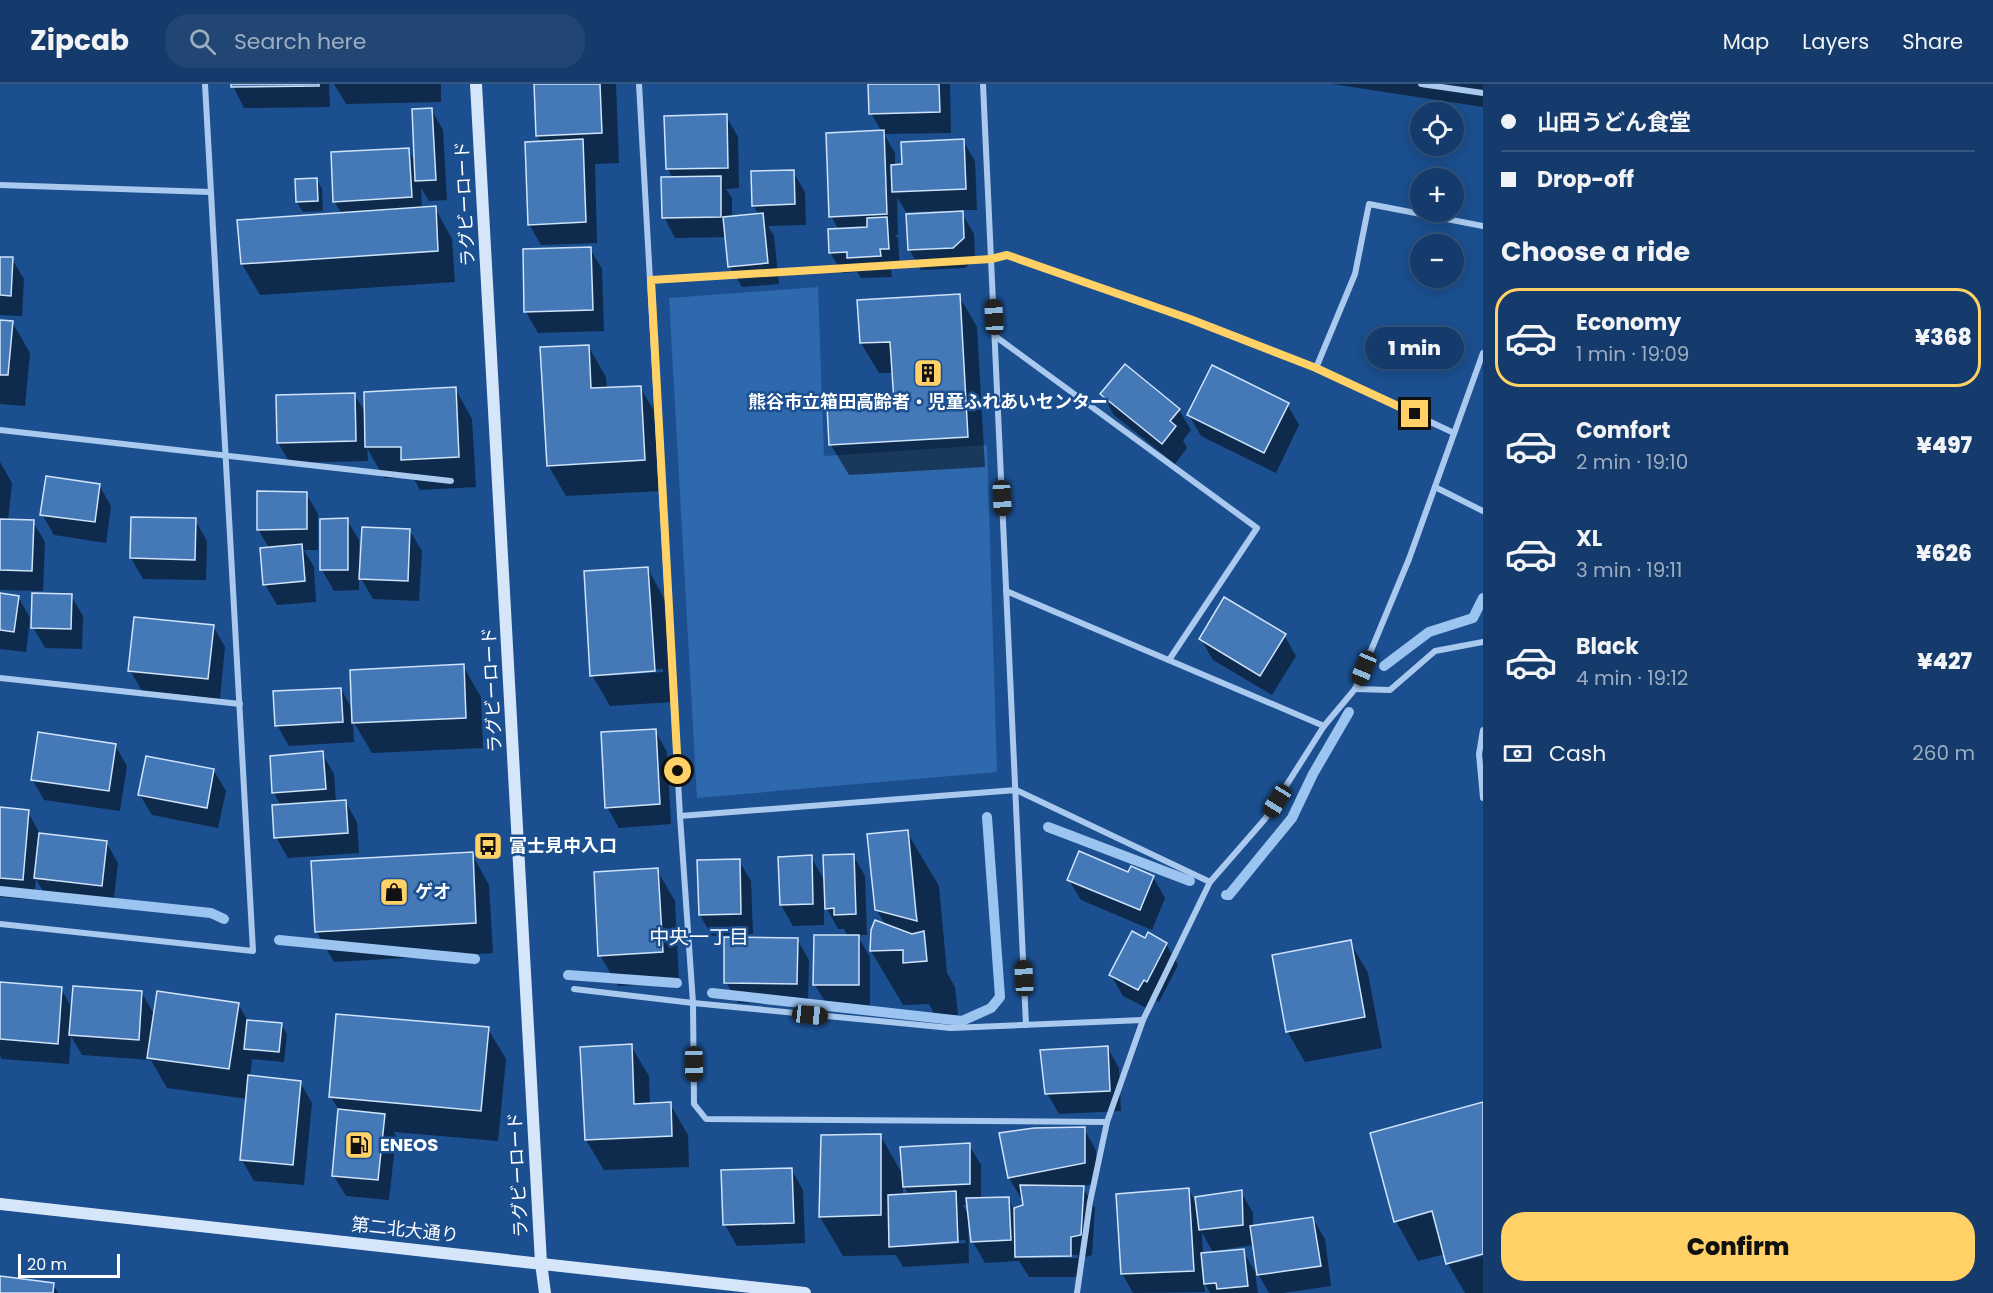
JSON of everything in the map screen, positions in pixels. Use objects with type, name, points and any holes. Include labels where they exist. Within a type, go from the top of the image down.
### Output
[{"type":"street","points":[[0,924],[253,951],[205,84]]},
{"type":"street","name":"ラグビーロード","points":[[476,84],[541,1263],[545,1293]]},
{"type":"street","points":[[639,84],[680,816],[693,1003],[694,1104],[706,1119],[1107,1122]]},
{"type":"street","points":[[983,84],[1026,1025]]},
{"type":"street","points":[[1421,84],[1483,93]]},
{"type":"street","points":[[0,185],[210,192]]},
{"type":"street","points":[[1316,368],[1355,274],[1369,204],[1483,226]]},
{"type":"street","points":[[651,280],[991,259],[1007,255],[1190,319],[1316,368],[1454,433]]},
{"type":"street","points":[[995,336],[1257,528],[1168,660]]},
{"type":"street","points":[[1077,1293],[1090,1202],[1107,1122],[1143,1020],[1210,882],[1265,819],[1324,726],[1355,689],[1409,559],[1480,368],[1483,353]]},
{"type":"street","points":[[0,430],[451,481]]},
{"type":"street","points":[[1435,487],[1483,511]]},
{"type":"street","points":[[1006,591],[1324,726]]},
{"type":"street","points":[[1355,689],[1390,690],[1435,651],[1483,642]]},
{"type":"street","points":[[0,678],[240,704]]},
{"type":"street","points":[[1483,730],[1479,754],[1483,798]]},
{"type":"street","points":[[680,816],[1016,790],[1210,882]]},
{"type":"street","points":[[574,989],[951,1029],[1143,1020]]},
{"type":"street","name":"第二北大通り","points":[[0,1204],[806,1293]]},
{"type":"shaded area","points":[[818,287],[824,456],[987,445],[997,772],[697,798],[669,298]]},
{"type":"building","points":[[231,84],[319,84],[319,86],[231,87]]},
{"type":"building","points":[[534,84],[600,84],[602,133],[536,136]]},
{"type":"building","points":[[868,84],[939,84],[940,112],[869,114]]},
{"type":"building","points":[[432,108],[436,180],[415,181],[412,109]]},
{"type":"building","points":[[727,114],[728,168],[666,169],[664,116]]},
{"type":"building","points":[[884,130],[887,214],[829,217],[826,133]]},
{"type":"building","points":[[583,139],[586,222],[528,225],[525,142]]},
{"type":"building","points":[[964,139],[966,189],[892,192],[891,165],[902,164],[901,142]]},
{"type":"building","points":[[409,148],[412,197],[333,202],[331,152]]},
{"type":"building","points":[[794,170],[795,204],[752,206],[751,171]]},
{"type":"building","points":[[721,176],[721,217],[662,218],[661,177]]},
{"type":"building","points":[[317,178],[318,201],[296,202],[295,179]]},
{"type":"building","points":[[436,206],[438,251],[241,264],[237,220]]},
{"type":"building","points":[[963,211],[964,238],[953,248],[908,250],[906,214]]},
{"type":"building","points":[[763,213],[768,263],[728,267],[723,217]]},
{"type":"building","points":[[887,217],[889,249],[880,249],[881,256],[847,258],[847,252],[829,253],[828,229],[867,227],[867,218]]},
{"type":"building","points":[[591,247],[593,310],[524,312],[523,249]]},
{"type":"building","points":[[0,257],[13,257],[11,296],[0,295]]},
{"type":"building","name":"熊谷市立箱田高齢者・児童ふれあいセンター","points":[[960,294],[968,437],[829,445],[827,406],[894,402],[890,342],[860,343],[857,300]]},
{"type":"building","points":[[0,320],[13,321],[8,375],[0,375]]},
{"type":"building","points":[[589,345],[591,388],[641,386],[645,460],[547,466],[540,347]]},
{"type":"building","points":[[1125,364],[1180,409],[1170,421],[1176,426],[1162,444],[1100,394]]},
{"type":"building","points":[[1212,365],[1289,403],[1264,453],[1187,415]]},
{"type":"building","points":[[456,387],[459,457],[401,460],[401,447],[365,447],[364,392]]},
{"type":"building","points":[[355,393],[356,441],[277,443],[276,395]]},
{"type":"building","points":[[46,476],[100,484],[95,522],[40,515]]},
{"type":"building","points":[[257,491],[307,492],[307,529],[257,530]]},
{"type":"building","points":[[131,517],[196,518],[195,560],[130,558]]},
{"type":"building","points":[[348,518],[348,570],[320,570],[320,519]]},
{"type":"building","points":[[0,519],[34,520],[32,571],[0,570]]},
{"type":"building","points":[[362,527],[410,529],[408,581],[359,579]]},
{"type":"building","points":[[302,544],[305,581],[263,585],[260,548]]},
{"type":"building","points":[[648,567],[655,671],[590,676],[584,571]]},
{"type":"building","points":[[0,593],[19,596],[14,632],[0,630]]},
{"type":"building","points":[[32,593],[72,594],[71,629],[31,628]]},
{"type":"building","points":[[1224,597],[1286,634],[1260,676],[1199,639]]},
{"type":"building","points":[[134,617],[214,625],[208,679],[128,671]]},
{"type":"building","points":[[464,664],[466,718],[352,723],[350,670]]},
{"type":"building","points":[[341,688],[343,722],[275,726],[273,691]]},
{"type":"building","points":[[656,729],[660,804],[605,808],[601,732]]},
{"type":"building","points":[[38,732],[116,744],[109,791],[31,780]]},
{"type":"building","points":[[323,751],[326,789],[272,793],[270,756]]},
{"type":"building","points":[[146,756],[214,769],[207,808],[138,795]]},
{"type":"building","points":[[346,800],[348,833],[274,838],[272,805]]},
{"type":"building","points":[[0,807],[29,810],[23,880],[0,878]]},
{"type":"building","points":[[908,830],[917,921],[875,910],[867,834]]},
{"type":"building","points":[[39,833],[107,841],[102,886],[34,878]]},
{"type":"building","points":[[1079,851],[1128,872],[1131,866],[1154,876],[1140,910],[1067,880]]},
{"type":"building","name":"ゲオ","points":[[473,852],[476,923],[315,932],[311,861]]},
{"type":"building","points":[[854,854],[856,914],[834,915],[834,908],[825,909],[823,855]]},
{"type":"building","points":[[812,855],[813,904],[780,905],[778,857]]},
{"type":"building","points":[[740,859],[741,914],[699,915],[697,860]]},
{"type":"building","points":[[658,868],[663,952],[598,956],[594,872]]},
{"type":"building","points":[[875,920],[912,934],[924,931],[927,961],[903,963],[903,950],[870,951],[871,930]]},
{"type":"building","points":[[1132,931],[1145,938],[1148,932],[1167,943],[1147,982],[1144,980],[1138,990],[1109,975]]},
{"type":"building","points":[[814,935],[859,935],[859,985],[813,985]]},
{"type":"building","points":[[724,937],[798,938],[797,984],[724,983]]},
{"type":"building","points":[[1351,940],[1365,1017],[1286,1032],[1272,955]]},
{"type":"building","points":[[0,982],[62,987],[58,1044],[0,1039]]},
{"type":"building","points":[[73,986],[142,991],[139,1040],[69,1035]]},
{"type":"building","points":[[157,991],[239,1003],[229,1069],[147,1058]]},
{"type":"building","points":[[336,1014],[489,1027],[481,1111],[329,1097]]},
{"type":"building","points":[[247,1020],[282,1023],[279,1052],[244,1049]]},
{"type":"building","points":[[632,1044],[634,1104],[671,1102],[672,1136],[585,1140],[580,1047]]},
{"type":"building","points":[[1108,1046],[1110,1091],[1045,1094],[1040,1050]]},
{"type":"building","points":[[248,1075],[301,1081],[293,1165],[240,1160]]},
{"type":"building","points":[[1483,1102],[1483,1254],[1446,1264],[1432,1211],[1394,1222],[1370,1133]]},
{"type":"building","name":"ENEOS","points":[[338,1109],[385,1114],[378,1180],[332,1176]]},
{"type":"building","points":[[1085,1127],[1085,1163],[1008,1178],[999,1133],[1034,1128]]},
{"type":"building","points":[[881,1134],[881,1215],[819,1217],[821,1135]]},
{"type":"building","points":[[970,1143],[970,1184],[903,1187],[900,1147]]},
{"type":"building","points":[[792,1168],[794,1223],[723,1225],[721,1170]]},
{"type":"building","points":[[1020,1185],[1084,1186],[1081,1235],[1071,1237],[1071,1256],[1015,1257],[1014,1208],[1023,1205]]},
{"type":"building","points":[[1189,1188],[1194,1271],[1121,1274],[1116,1194]]},
{"type":"building","points":[[1242,1190],[1243,1225],[1199,1230],[1195,1197]]},
{"type":"building","points":[[956,1191],[958,1242],[889,1247],[888,1195]]},
{"type":"building","points":[[1009,1197],[1011,1240],[971,1242],[966,1198]]},
{"type":"building","points":[[1313,1217],[1321,1266],[1257,1275],[1250,1226]]},
{"type":"building","points":[[1244,1249],[1248,1286],[1217,1289],[1216,1283],[1204,1284],[1201,1253]]},
{"type":"building","points":[[0,1276],[54,1283],[53,1293],[0,1293]]},
{"type":"waterway","points":[[1384,666],[1429,632],[1473,618],[1483,598]]},
{"type":"waterway","points":[[1226,895],[1229,895],[1292,818],[1313,774],[1349,712]]},
{"type":"waterway","points":[[712,993],[962,1021],[991,1008],[1000,997],[987,817]]},
{"type":"waterway","points":[[1048,827],[1190,881]]},
{"type":"waterway","points":[[0,891],[211,913],[224,919]]},
{"type":"waterway","points":[[279,940],[475,959]]},
{"type":"waterway","points":[[568,975],[677,983]]},
{"type":"place","name":"熊谷市立箱田高齢者・児童ふれあいセンター","points":[[928,373]]},
{"type":"place","name":"富士見中入口","points":[[488,846]]},
{"type":"place","name":"ゲオ","points":[[394,892]]},
{"type":"place","name":"ENEOS","points":[[359,1145]]},
{"type":"district","name":"中央一丁目","points":[[699,937]]},
{"type":"route","points":[[678,771],[651,280],[991,259],[1007,255],[1190,319],[1316,368],[1415,414]]}]
